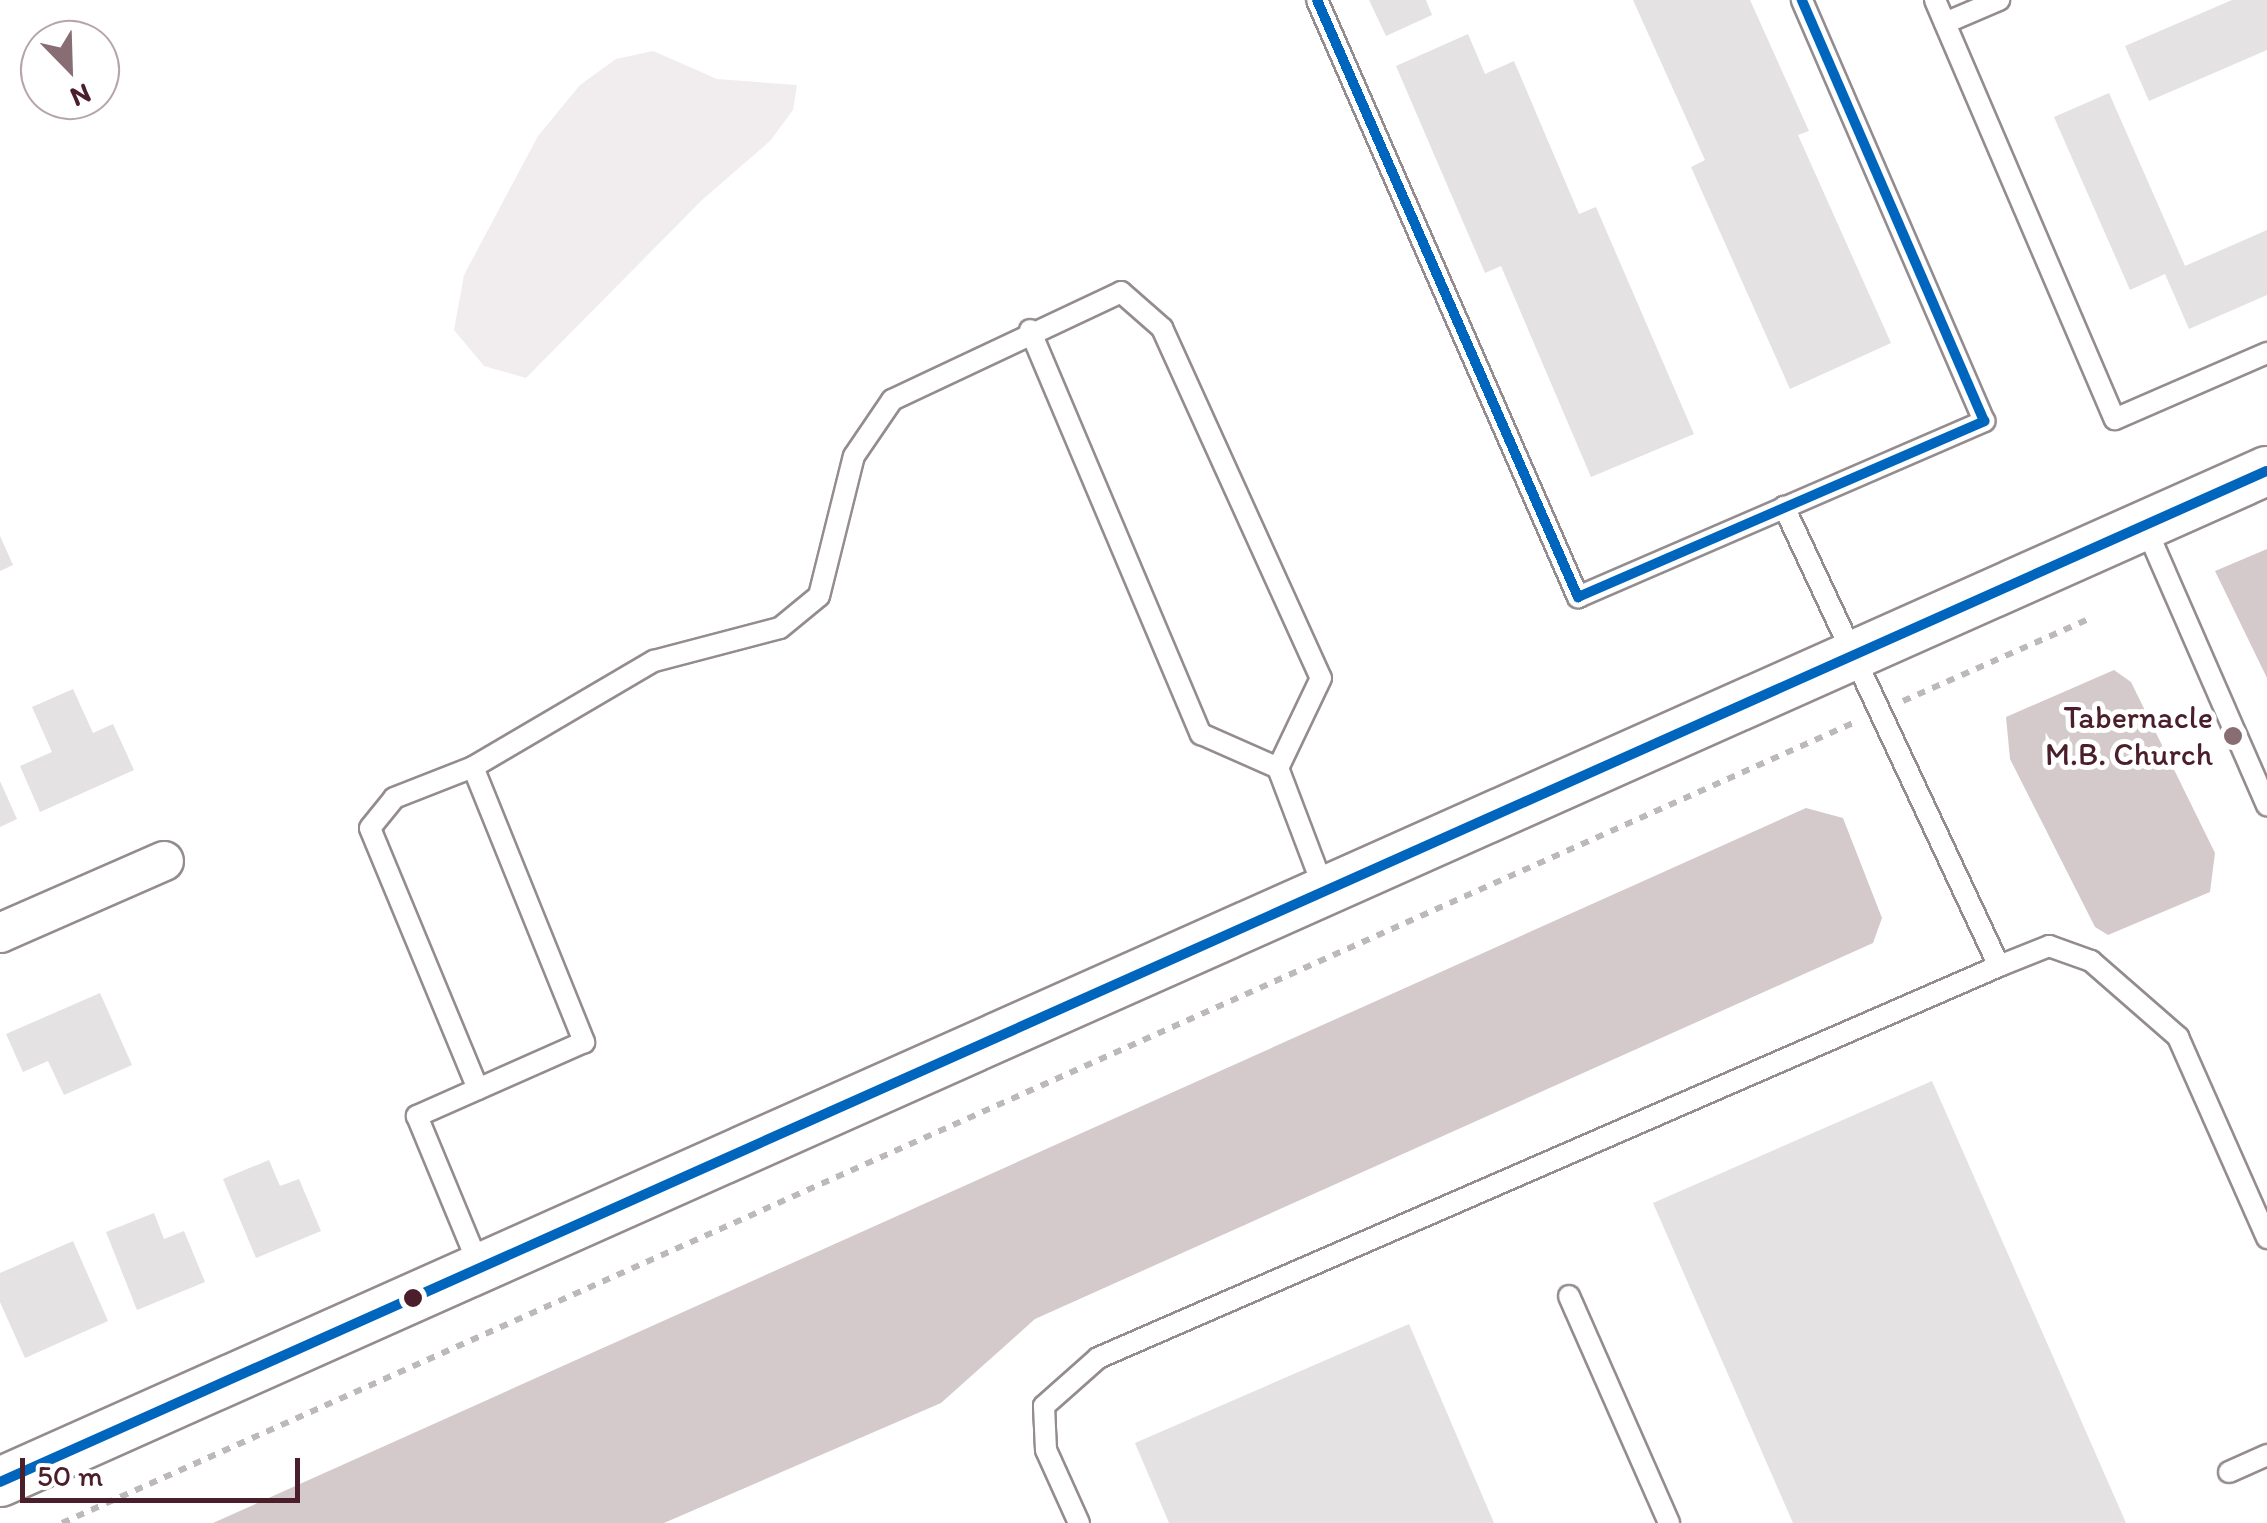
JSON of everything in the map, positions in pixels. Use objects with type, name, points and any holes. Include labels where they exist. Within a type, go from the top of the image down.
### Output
[{"type":"street","points":[[0,1482],[2267,471]]},
{"type":"street","points":[[0,933],[164,861]]},
{"type":"lane","points":[[1317,0],[1578,597],[1984,421],[1802,0]]},
{"type":"lane","points":[[1935,0],[2115,419],[2267,353]]},
{"type":"lane","points":[[1945,22],[1998,0]]},
{"type":"lane","points":[[478,1089],[370,828],[394,798],[472,767],[654,661],[780,628],[820,596],[854,456],[892,400],[1030,330],[1121,292],[1162,328],[1321,678],[1278,768]]},
{"type":"lane","points":[[1030,330],[1201,734],[1278,768],[1325,892]]},
{"type":"lane","points":[[1784,507],[1849,658],[1998,966]]},
{"type":"lane","points":[[2146,526],[2259,764],[2267,805]]},
{"type":"lane","points":[[472,767],[584,1042],[418,1116],[480,1268]]},
{"type":"lane","points":[[1078,1523],[1046,1450],[1044,1406],[1098,1358],[2049,946],[2091,961],[2178,1037],[2267,1238]]},
{"type":"lane","points":[[1568,1296],[1670,1523]]},
{"type":"lane","points":[[2229,1472],[2267,1455]]},
{"type":"path","points":[[1926,690],[2091,618]]},
{"type":"path","points":[[62,1523],[1844,728]]},
{"type":"shaded area","points":[[653,51],[717,79],[797,85],[793,110],[770,141],[702,200],[526,378],[484,366],[454,330],[464,275],[538,136],[580,85],[616,59]]},
{"type":"shaded area","points":[[2267,549],[2267,678],[2215,571]]},
{"type":"shaded area","points":[[2114,670],[2131,682],[2215,853],[2210,892],[2108,935],[2095,927],[2010,759],[2006,717]]},
{"type":"shaded area","points":[[1806,808],[1843,818],[1882,918],[1873,943],[1035,1319],[941,1403],[664,1523],[213,1523]]},
{"type":"building","points":[[1369,0],[1426,0],[1432,15],[1386,36]]},
{"type":"building","points":[[1633,0],[1750,0],[1809,131],[1798,135],[1891,343],[1790,389],[1691,167],[1705,160]]},
{"type":"building","points":[[2232,0],[2267,0],[2267,50],[2149,101],[2125,46]]},
{"type":"building","points":[[1468,34],[1485,74],[1514,61],[1579,214],[1596,207],[1694,434],[1591,477],[1501,266],[1485,273],[1396,66]]},
{"type":"building","points":[[2109,93],[2185,266],[2267,230],[2267,295],[2189,329],[2165,274],[2130,290],[2054,117]]},
{"type":"building","points":[[0,536],[13,565],[0,571]]},
{"type":"building","points":[[73,689],[93,733],[113,724],[134,770],[40,812],[20,766],[52,752],[32,707]]},
{"type":"building","points":[[0,781],[17,819],[0,827]]},
{"type":"building","points":[[100,993],[132,1065],[64,1095],[48,1061],[23,1072],[6,1034]]},
{"type":"building","points":[[1932,1081],[2126,1523],[1793,1523],[1653,1203]]},
{"type":"building","points":[[269,1160],[280,1186],[299,1179],[321,1231],[256,1258],[223,1179]]},
{"type":"building","points":[[154,1213],[164,1239],[184,1231],[205,1282],[137,1310],[106,1232]]},
{"type":"building","points":[[73,1241],[108,1321],[25,1358],[0,1302],[0,1273]]},
{"type":"building","points":[[1409,1324],[1494,1523],[1169,1523],[1135,1443]]},
{"type":"transit line","points":[[1317,0],[1578,597],[1984,421],[1802,0]]},
{"type":"transit line","points":[[0,1482],[2267,471]]},
{"type":"place","name":"Tabernacle M.B. Church","points":[[2233,736]]}]
